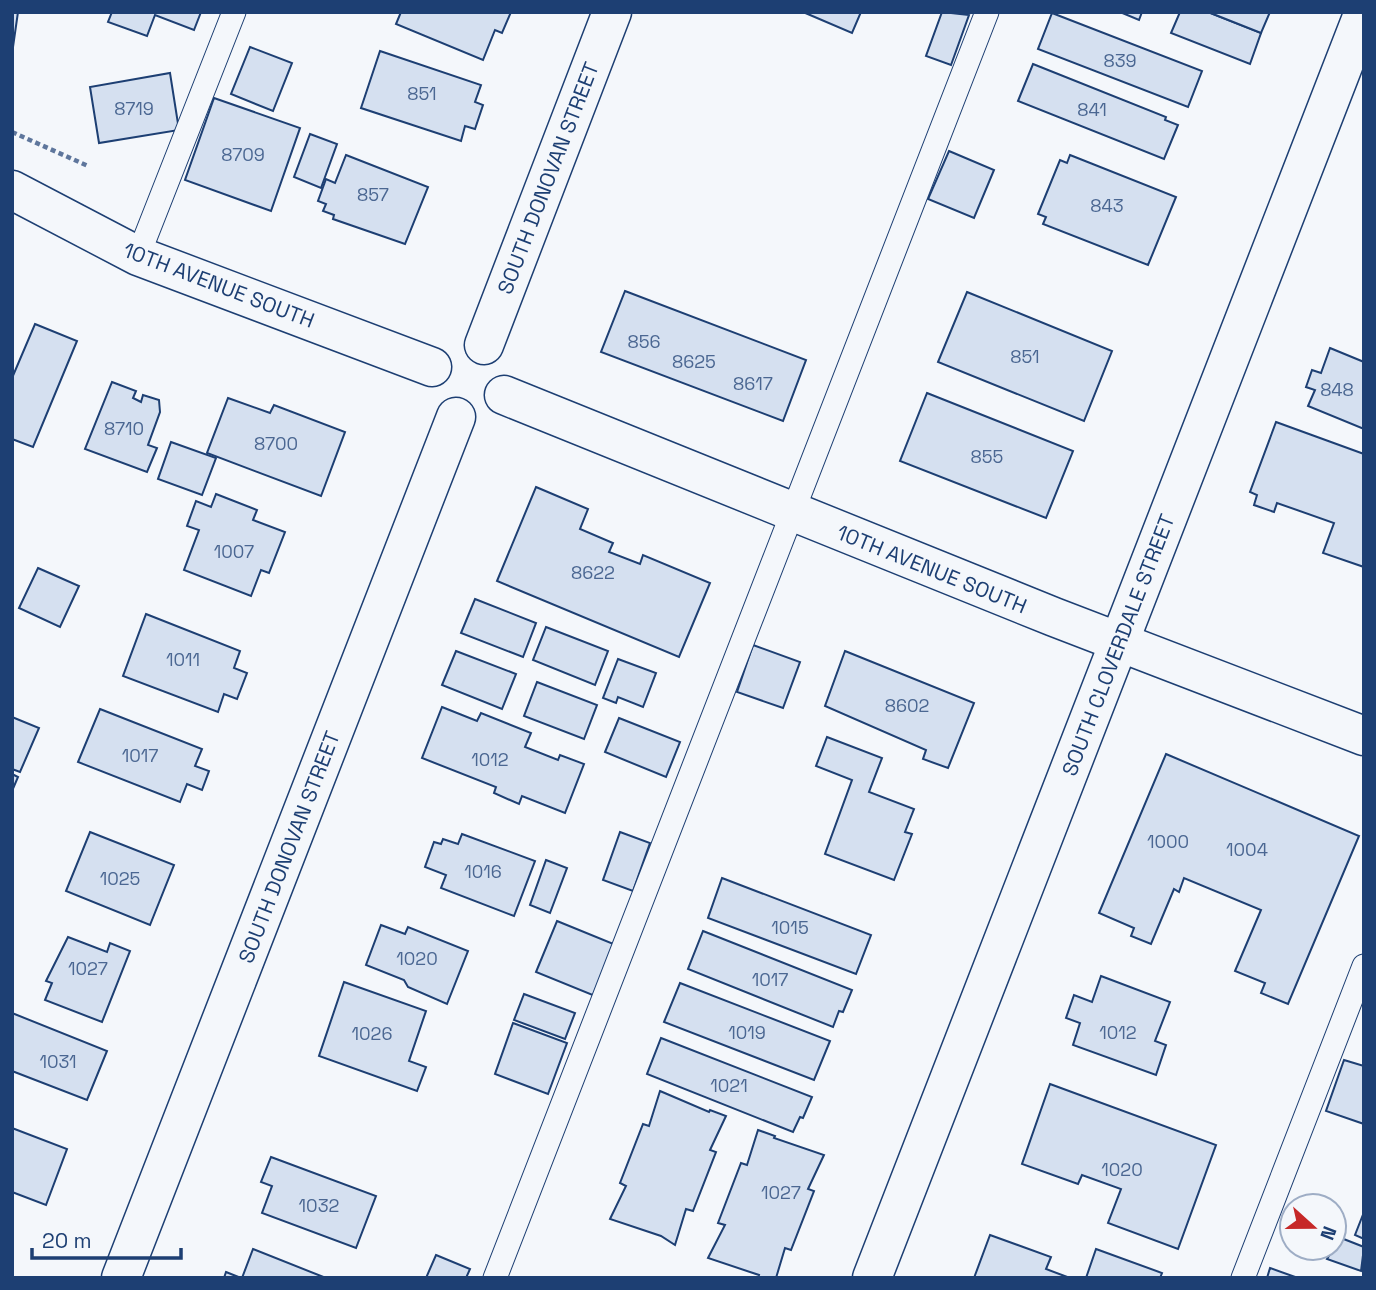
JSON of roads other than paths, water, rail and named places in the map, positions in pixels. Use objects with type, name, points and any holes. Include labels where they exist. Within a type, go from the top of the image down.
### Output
[{"type":"street","name":"SOUTH DONOVAN STREET","points":[[484,345],[612,12]]},
{"type":"street","name":"SOUTH CLOVERDALE STREET","points":[[872,1278],[1364,12]]},
{"type":"street","name":"10TH AVENUE SOUTH","points":[[12,190],[138,256],[432,367]]},
{"type":"street","points":[[465,341],[484,345],[498,354],[504,365],[507,378],[504,395],[490,413],[477,418],[456,417],[440,407],[432,395],[429,384],[432,367],[443,351],[453,344],[465,341]]},
{"type":"street","name":"10TH AVENUE SOUTH","points":[[504,395],[791,512],[1364,736]]},
{"type":"street","name":"SOUTH DONOVAN STREET","points":[[121,1278],[456,417]]},
{"type":"lane","points":[[138,256],[234,12]]},
{"type":"lane","points":[[495,1278],[987,12]]},
{"type":"lane","points":[[1243,1278],[1364,966]]}]
